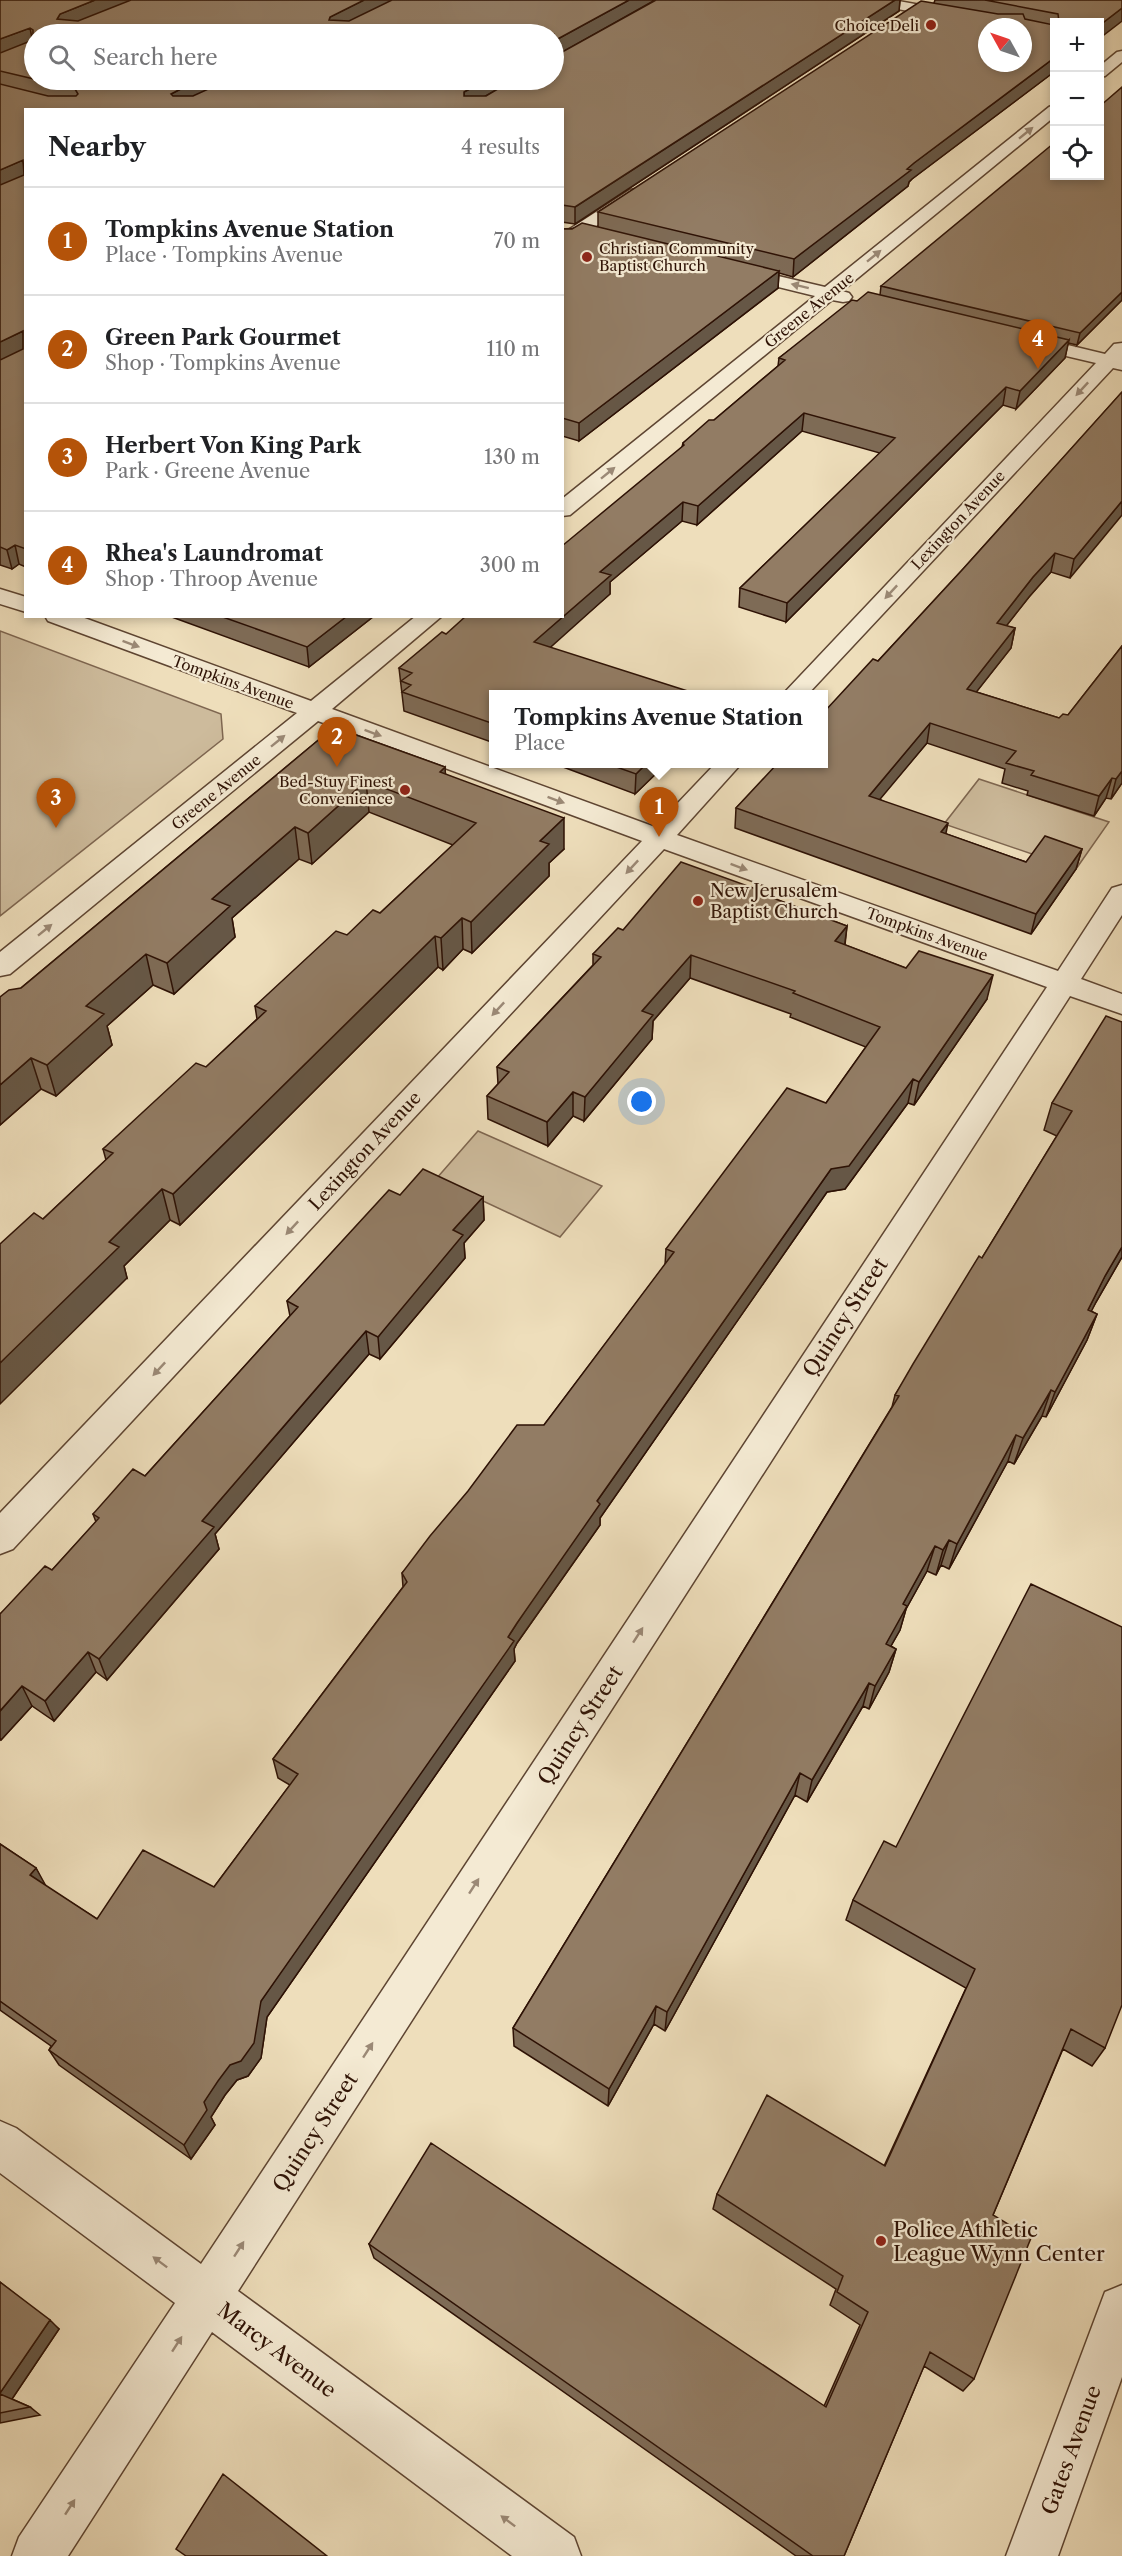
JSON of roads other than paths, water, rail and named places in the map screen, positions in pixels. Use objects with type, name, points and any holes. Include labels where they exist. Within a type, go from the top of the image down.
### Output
[{"type":"street","points":[[870,0],[924,4],[981,18]]},
{"type":"street","points":[[897,22],[924,4]]},
{"type":"street","points":[[1101,72],[1120,48]]},
{"type":"street","name":"Greene Avenue","points":[[564,508],[1050,113]]},
{"type":"street","points":[[575,235],[650,185]]},
{"type":"street","points":[[721,267],[862,301]]},
{"type":"street","points":[[1009,337],[1117,357]]},
{"type":"street","name":"Lexington Avenue","points":[[799,690],[1117,357]]},
{"type":"street","name":"Tompkins Avenue","points":[[61,618],[659,838],[1122,1004]]},
{"type":"street","name":"Greene Avenue","points":[[0,967],[429,618]]},
{"type":"street","name":"Lexington Avenue","points":[[0,1538],[725,768]]},
{"type":"street","name":"Quincy Street","points":[[38,2556],[1122,894]]},
{"type":"street","name":"Marcy Avenue","points":[[0,2144],[555,2556]]},
{"type":"street","name":"Gates Avenue","points":[[1032,2556],[1122,2309]]},
{"type":"place","name":"Choice Deli","points":[[931,25]]},
{"type":"place","name":"Christian Community Baptist Church","points":[[587,257]]},
{"type":"place","name":"Rhea's Laundromat","points":[[1038,369]]},
{"type":"place","name":"Green Park Gourmet","points":[[337,767]]},
{"type":"place","name":"Bed-Stuy Finest Convenience","points":[[405,790]]},
{"type":"place","name":"Herbert Von King Park","points":[[56,828]]},
{"type":"place","name":"Tompkins Avenue Station","points":[[659,837]]},
{"type":"place","name":"New Jerusalem Baptist Church","points":[[698,901]]},
{"type":"place","name":"Police Athletic League Wynn Center","points":[[881,2241]]}]
